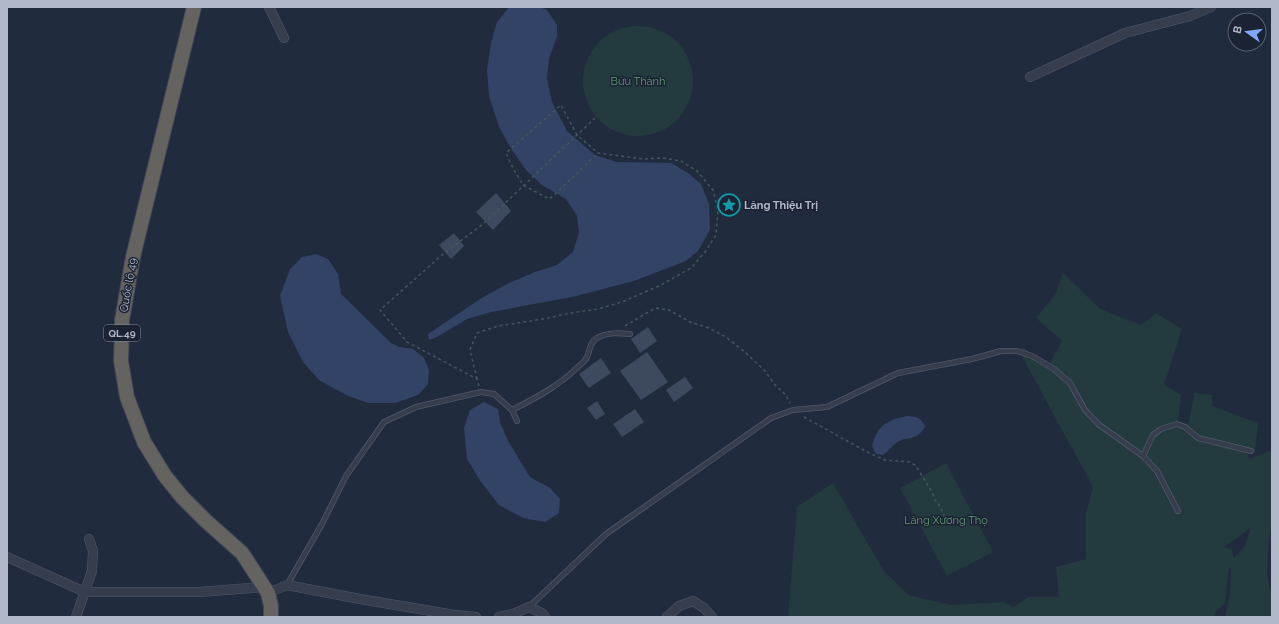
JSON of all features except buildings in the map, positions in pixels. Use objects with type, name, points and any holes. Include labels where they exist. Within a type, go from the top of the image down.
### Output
[{"type":"highway","name":"Quốc lộ 49","points":[[194,7],[133,257],[122,320],[121,361],[127,397],[144,442],[165,476],[182,497],[242,553],[266,590],[271,606],[271,617]]},
{"type":"street","points":[[269,7],[284,38]]},
{"type":"street","points":[[1030,77],[1125,33],[1190,16],[1211,7]]},
{"type":"street","points":[[76,617],[92,571],[93,551],[89,539]]},
{"type":"street","points":[[7,557],[85,592],[199,592],[266,590],[287,585],[455,615],[476,617]]},
{"type":"street","points":[[667,617],[679,606],[692,601],[704,608],[712,617]]},
{"type":"street","points":[[499,617],[513,614],[529,607],[542,613],[545,617]]},
{"type":"lane","points":[[512,410],[546,392],[578,367],[585,360],[590,346],[596,339],[615,333],[630,334]]},
{"type":"lane","points":[[529,607],[606,534],[771,418],[793,410],[827,407],[898,373],[972,359],[1001,351],[1017,351],[1032,356],[1054,369],[1070,383],[1085,410],[1098,424],[1143,456],[1157,470],[1178,511]]},
{"type":"lane","points":[[287,585],[322,524],[346,476],[384,422],[416,407],[481,392],[494,394],[512,410],[517,421]]},
{"type":"lane","points":[[1143,456],[1153,435],[1161,428],[1177,424],[1185,427],[1198,438],[1251,451]]},
{"type":"path","points":[[481,392],[470,350],[476,333],[498,326],[543,319],[571,312],[598,309],[622,302],[662,285],[691,268],[705,252],[716,235],[718,210],[713,190],[697,171],[681,161],[663,158],[643,159],[598,153],[577,135],[561,105],[506,153],[512,168],[523,185],[549,199],[598,153]]},
{"type":"path","points":[[477,379],[407,342],[380,310],[442,255],[483,224],[595,118]]},
{"type":"path","points":[[615,333],[627,324],[655,308],[669,310],[690,322],[709,328],[726,337],[765,371],[776,386],[786,395],[793,410],[808,420],[869,453],[885,460],[910,462],[916,466],[932,492],[935,500],[940,506],[946,520]]},
{"type":"green space","name":"Bửu Thành","points":[[638,26],[659,30],[669,35],[677,42],[684,50],[689,60],[693,81],[689,102],[684,112],[677,120],[669,127],[659,132],[638,136],[617,132],[607,127],[599,120],[592,112],[587,102],[583,81],[587,60],[592,50],[599,42],[607,35],[617,30]]},
{"type":"green space","points":[[1063,273],[1100,309],[1141,325],[1156,313],[1182,329],[1164,385],[1181,395],[1178,422],[1189,424],[1194,393],[1212,395],[1212,406],[1258,423],[1255,451],[1249,448],[1247,452],[1249,459],[1272,450],[1272,524],[1269,539],[1267,573],[1270,590],[1272,592],[1272,617],[1225,617],[1230,594],[1231,568],[1229,569],[1225,603],[1216,611],[1215,617],[788,617],[797,507],[833,483],[883,570],[909,595],[951,605],[1004,602],[1013,607],[1029,597],[1059,597],[1056,567],[1086,559],[1086,513],[1093,487],[1018,349],[1024,348],[1049,365],[1062,341],[1036,318],[1055,295]],"holes":[[[1251,527],[1245,546],[1234,558],[1232,550],[1224,547]]]},
{"type":"green space","name":"Lăng Xương Thọ","points":[[946,463],[993,552],[947,576],[900,488]]},
{"type":"water","points":[[509,7],[540,7],[547,10],[557,25],[557,36],[549,59],[547,78],[552,102],[567,131],[595,155],[617,162],[671,163],[688,173],[701,184],[709,204],[710,230],[698,251],[686,261],[634,281],[572,297],[491,312],[467,319],[437,337],[429,340],[428,334],[480,299],[507,284],[535,272],[557,265],[573,252],[579,232],[577,216],[566,199],[542,185],[526,170],[512,150],[499,127],[489,96],[487,70],[491,43],[497,22]]},
{"type":"water","points":[[316,254],[328,259],[338,274],[341,294],[391,343],[400,347],[413,349],[424,358],[429,370],[428,384],[418,395],[395,403],[368,403],[346,395],[319,380],[303,362],[288,332],[280,296],[290,269],[302,257]]},
{"type":"water","points":[[484,402],[498,409],[500,422],[508,441],[530,477],[550,488],[560,499],[559,513],[545,522],[523,518],[499,505],[481,482],[467,459],[464,428],[470,410]]},
{"type":"water","points":[[907,416],[920,419],[925,427],[914,437],[899,441],[893,445],[883,455],[876,454],[872,446],[880,429],[888,422]]},
{"type":"place","name":"Lăng Thiệu Trị","points":[[729,205]]}]
